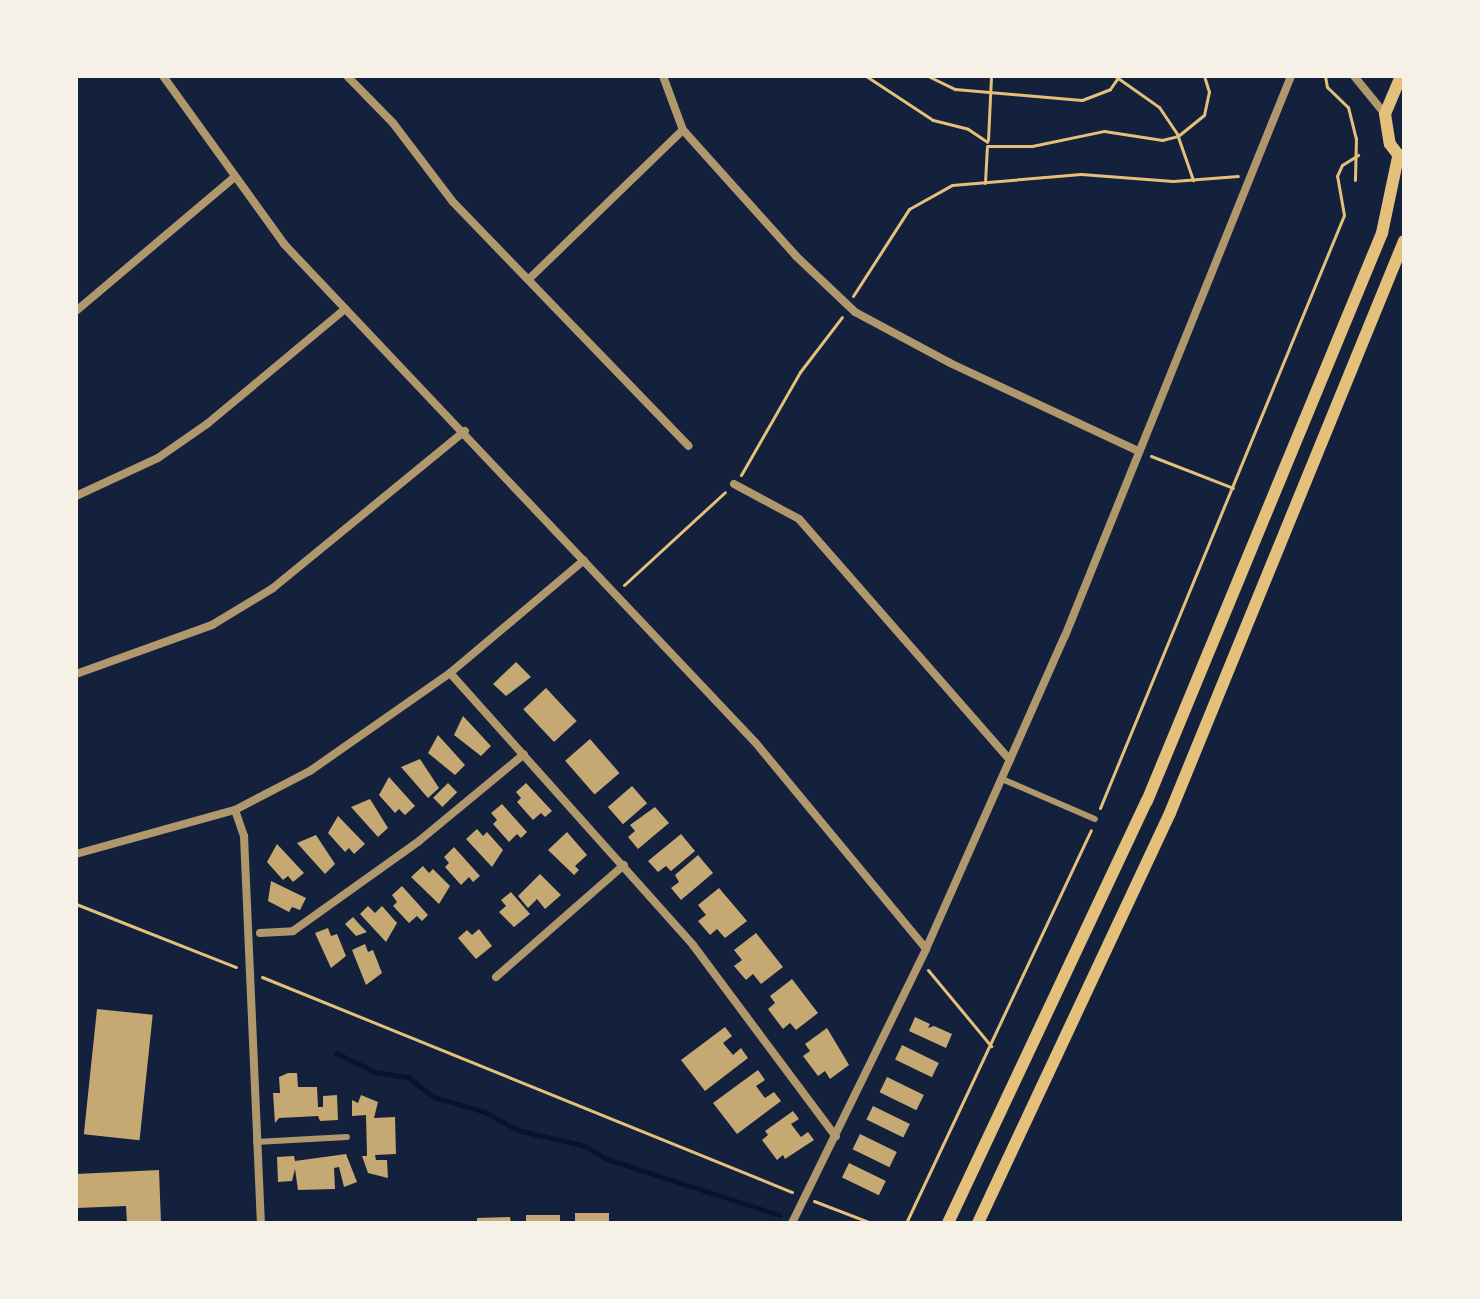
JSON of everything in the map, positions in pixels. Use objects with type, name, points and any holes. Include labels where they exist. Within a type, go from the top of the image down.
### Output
[{"type":"main road","points":[[948,1223],[1147,801],[1382,233],[1401,160],[1385,114],[1401,76]]},
{"type":"main road","points":[[978,1223],[1170,813],[1404,241]]},
{"type":"street","points":[[163,76],[232,179],[345,309],[465,431],[755,742],[926,949]]},
{"type":"street","points":[[347,76],[393,123],[453,202],[689,446]]},
{"type":"street","points":[[663,76],[683,130],[796,256],[855,312],[950,363],[1138,451]]},
{"type":"street","points":[[792,1223],[807,1198],[921,961],[1002,779],[1291,76]]},
{"type":"street","points":[[1354,76],[1385,114]]},
{"type":"street","points":[[529,279],[683,130]]},
{"type":"street","points":[[76,311],[232,179]]},
{"type":"street","points":[[76,496],[158,458],[207,424],[345,309]]},
{"type":"street","points":[[76,674],[212,625],[273,588],[465,431]]},
{"type":"street","points":[[734,484],[799,519],[1010,760]]},
{"type":"street","points":[[76,854],[235,810],[310,771],[450,673],[584,560]]},
{"type":"street","points":[[450,673],[624,865],[702,957],[836,1137]]},
{"type":"street","points":[[260,933],[293,931],[419,841],[524,754]]},
{"type":"street","points":[[1002,779],[1095,819]]},
{"type":"street","points":[[235,810],[244,836],[261,1223]]},
{"type":"street","points":[[496,977],[624,865]]},
{"type":"street","points":[[256,1142],[347,1137]]},
{"type":"path","points":[[866,76],[933,120],[968,129],[987,144],[1032,146],[1104,131],[1162,140],[1178,136],[1204,115],[1209,92],[1204,76]]},
{"type":"path","points":[[928,76],[955,89],[1082,100],[1110,89],[1117,76],[1159,107],[1178,136],[1193,180]]},
{"type":"path","points":[[985,183],[991,76]]},
{"type":"path","points":[[1325,76],[1327,87],[1348,107],[1358,155],[1355,180]]},
{"type":"path","points":[[906,1223],[1095,819],[1344,215],[1337,176],[1342,165],[1358,155]]},
{"type":"path","points":[[616,593],[734,484],[909,209],[952,185],[1081,174],[1193,180],[1251,174]]},
{"type":"path","points":[[1138,451],[1233,488]]},
{"type":"path","points":[[76,904],[871,1223]]},
{"type":"path","points":[[921,961],[991,1046]]},
{"type":"building","points":[[516,662],[531,677],[506,696],[493,684]]},
{"type":"building","points":[[546,688],[577,721],[554,742],[523,709]]},
{"type":"building","points":[[463,716],[491,746],[481,756],[454,735]]},
{"type":"building","points":[[438,735],[465,765],[455,775],[428,753]]},
{"type":"building","points":[[590,739],[620,773],[595,795],[565,761]]},
{"type":"building","points":[[420,759],[439,788],[428,798],[401,767]]},
{"type":"building","points":[[389,777],[415,806],[405,815],[399,809],[395,813],[379,795]]},
{"type":"building","points":[[448,783],[457,792],[442,807],[433,798]]},
{"type":"building","points":[[526,783],[552,811],[545,817],[541,813],[533,820],[517,802],[521,798],[516,792]]},
{"type":"building","points":[[632,786],[647,803],[623,824],[608,807]]},
{"type":"building","points":[[370,799],[388,828],[378,837],[351,807]]},
{"type":"building","points":[[502,804],[527,832],[521,838],[517,834],[509,842],[493,824],[497,820],[491,813]]},
{"type":"building","points":[[655,807],[669,823],[638,849],[628,837],[635,831],[630,825]]},
{"type":"building","points":[[338,816],[365,844],[354,854],[349,848],[345,852],[328,833]]},
{"type":"building","points":[[477,829],[483,836],[487,832],[503,850],[492,867],[466,839]]},
{"type":"building","points":[[567,832],[587,855],[575,866],[579,870],[574,875],[548,850]]},
{"type":"building","points":[[681,834],[695,851],[671,871],[666,866],[658,872],[648,861]]},
{"type":"building","points":[[316,835],[335,864],[325,874],[297,843]]},
{"type":"building","points":[[277,844],[304,873],[293,882],[288,876],[283,880],[267,862]]},
{"type":"building","points":[[454,847],[480,876],[473,882],[469,877],[461,885],[445,867],[449,863],[444,857]]},
{"type":"building","points":[[698,855],[713,873],[681,900],[671,888],[679,882],[675,875]]},
{"type":"building","points":[[423,866],[429,873],[433,869],[450,886],[439,904],[411,877]]},
{"type":"building","points":[[540,874],[561,895],[545,909],[537,899],[528,908],[518,896]]},
{"type":"building","points":[[271,881],[306,898],[300,910],[292,907],[289,912],[268,901]]},
{"type":"building","points":[[402,886],[428,915],[422,921],[417,916],[409,923],[393,906],[397,902],[392,895]]},
{"type":"building","points":[[719,888],[747,921],[725,938],[717,929],[710,935],[698,921],[706,915],[698,905]]},
{"type":"building","points":[[511,892],[530,914],[514,927],[499,912],[506,906],[501,900]]},
{"type":"building","points":[[368,906],[375,913],[382,906],[397,923],[386,942],[360,914]]},
{"type":"building","points":[[353,917],[367,932],[356,936],[345,924]]},
{"type":"building","points":[[328,928],[331,936],[337,934],[346,956],[331,968],[315,933]]},
{"type":"building","points":[[479,929],[492,946],[476,959],[458,938],[467,930],[472,935]]},
{"type":"building","points":[[756,933],[783,967],[761,984],[753,974],[746,980],[734,966],[742,960],[734,950]]},
{"type":"building","points":[[365,944],[368,952],[373,950],[382,973],[366,985],[352,950]]},
{"type":"building","points":[[792,979],[818,1013],[796,1030],[790,1023],[783,1029],[768,1009],[775,1003],[770,996]]},
{"type":"building","points":[[97,1009],[153,1015],[140,1140],[84,1134]]},
{"type":"building","points":[[915,1017],[930,1024],[928,1028],[934,1026],[952,1034],[946,1048],[909,1031]]},
{"type":"building","points":[[725,1027],[732,1036],[723,1043],[733,1055],[741,1048],[748,1058],[705,1091],[681,1060]]},
{"type":"building","points":[[827,1028],[849,1065],[830,1079],[825,1071],[818,1076],[803,1056],[810,1051],[805,1044]]},
{"type":"building","points":[[902,1045],[939,1063],[932,1077],[895,1059]]},
{"type":"building","points":[[758,1070],[765,1080],[756,1086],[765,1098],[774,1092],[781,1101],[737,1134],[713,1103]]},
{"type":"building","points":[[297,1073],[298,1087],[317,1087],[318,1107],[323,1107],[323,1096],[337,1095],[338,1120],[320,1121],[318,1116],[279,1118],[275,1123],[273,1093],[280,1093],[279,1077]]},
{"type":"building","points":[[887,1077],[924,1095],[916,1110],[880,1092]]},
{"type":"building","points":[[361,1095],[378,1102],[374,1118],[395,1117],[396,1154],[375,1155],[376,1160],[387,1160],[388,1178],[368,1173],[362,1156],[367,1156],[366,1115],[352,1116],[352,1100],[358,1103]]},
{"type":"building","points":[[873,1106],[910,1124],[903,1137],[866,1119]]},
{"type":"building","points":[[793,1111],[799,1119],[791,1124],[801,1137],[808,1132],[814,1140],[785,1159],[783,1155],[777,1160],[762,1140],[768,1135],[765,1131]]},
{"type":"building","points":[[860,1134],[897,1152],[889,1167],[853,1149]]},
{"type":"building","points":[[346,1154],[357,1182],[344,1187],[339,1167],[334,1168],[335,1189],[298,1190],[295,1169],[292,1181],[278,1182],[277,1157],[294,1156],[295,1161]]},
{"type":"building","points":[[849,1163],[886,1181],[879,1195],[842,1177]]},
{"type":"building","points":[[159,1170],[161,1223],[127,1223],[126,1206],[76,1208],[76,1174]]},
{"type":"building","points":[[575,1213],[609,1213],[609,1223],[575,1223]]},
{"type":"building","points":[[526,1215],[560,1215],[560,1223],[526,1223]]},
{"type":"building","points":[[510,1217],[511,1223],[477,1223],[477,1218]]},
{"type":"waterway","points":[[336,1053],[375,1072],[408,1077],[434,1097],[485,1112],[517,1130],[585,1146],[607,1159],[779,1215]]}]
